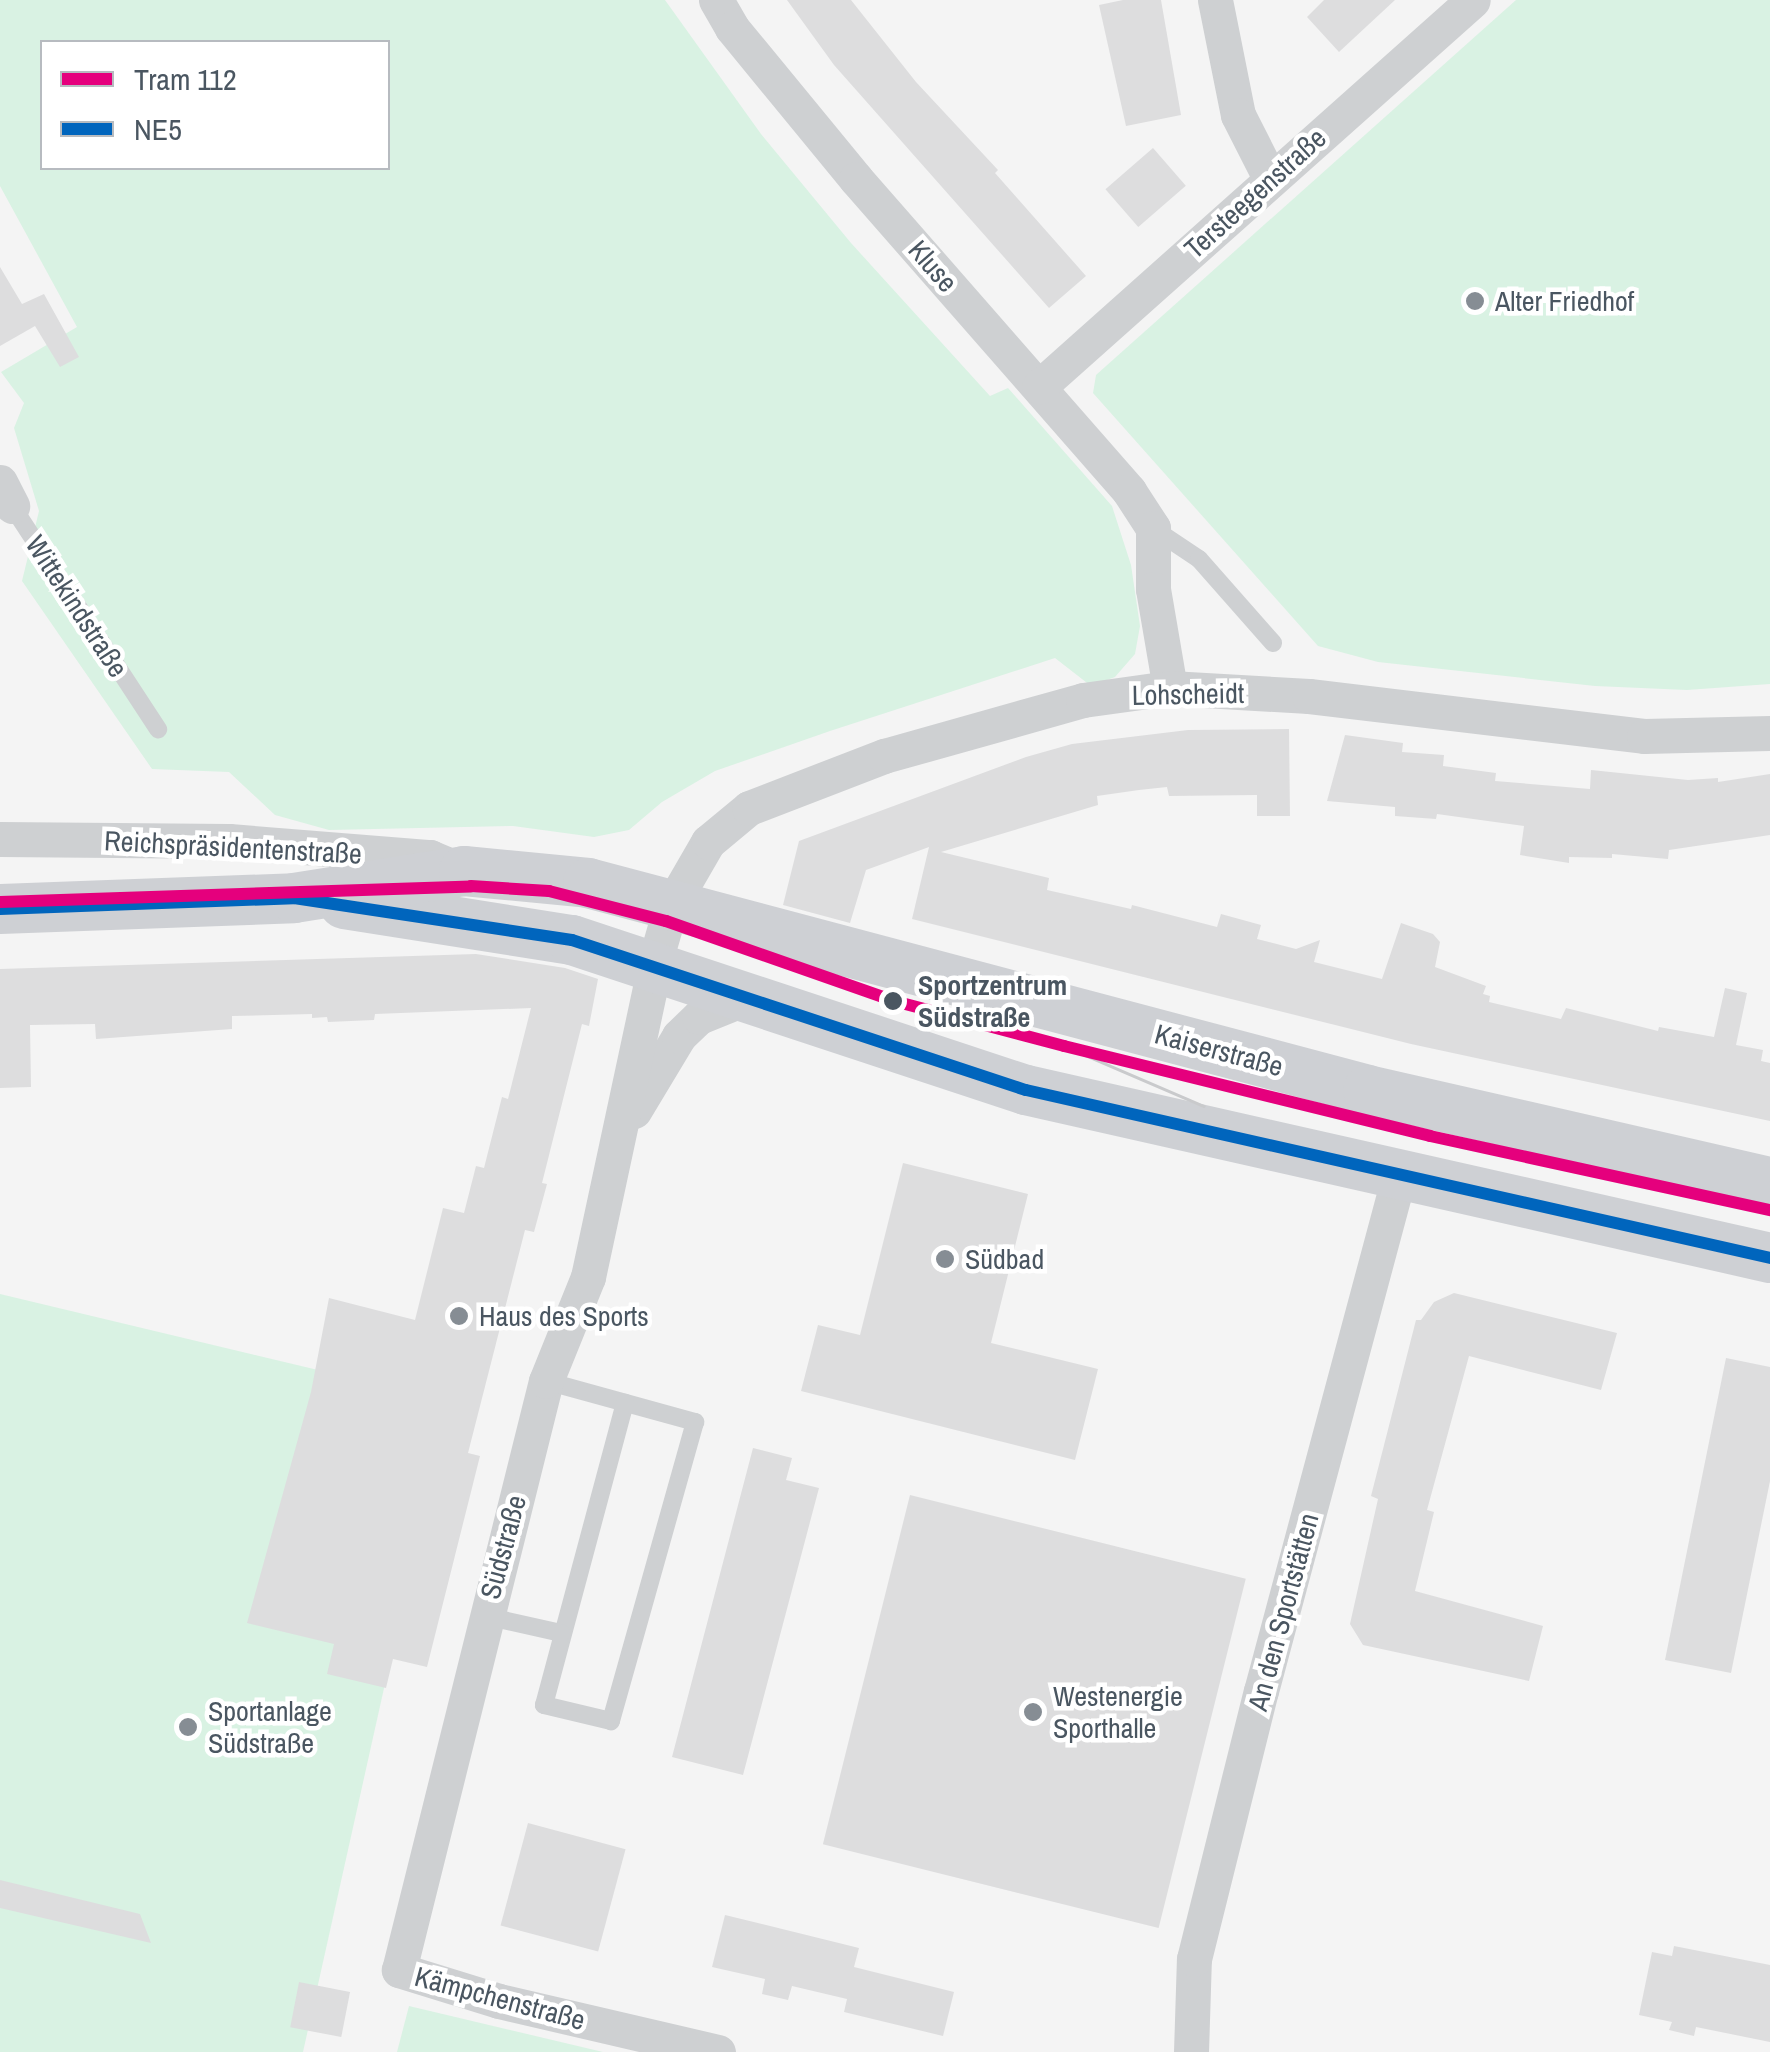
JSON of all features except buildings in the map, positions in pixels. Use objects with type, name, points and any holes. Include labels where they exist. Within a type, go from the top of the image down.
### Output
[{"type":"main road","name":"Kaiserstraße","points":[[294,898],[464,871],[588,883],[1368,1090],[1770,1182]]},
{"type":"main road","points":[[0,909],[294,898],[516,930],[654,964],[1026,1090],[1770,1258]]},
{"type":"street","name":"Kluse","points":[[716,0],[732,28],[856,178],[1129,490],[1153,528]]},
{"type":"street","points":[[1215,0],[1238,115],[1270,178]]},
{"type":"street","name":"Tersteegenstraße","points":[[1039,387],[1474,0]]},
{"type":"street","points":[[1153,528],[1153,589],[1170,688]]},
{"type":"street","name":"Lohscheidt","points":[[671,906],[708,842],[749,808],[884,756],[1083,700],[1170,688],[1309,696],[1644,736],[1770,733]]},
{"type":"street","name":"Reichspräsidentenstraße","points":[[0,839],[229,841],[430,857],[464,871]]},
{"type":"street","name":"Südstraße","points":[[399,1970],[484,1616],[546,1381],[588,1277],[623,1129],[654,964],[671,906]]},
{"type":"street","name":"Südstraße","points":[[623,1129],[679,1036],[699,1017],[746,998]]},
{"type":"street","name":"An den Sportstätten","points":[[1191,2052],[1194,1959],[1260,1691],[1399,1176]]},
{"type":"street","name":"Kämpchenstraße","points":[[399,1970],[500,2001],[718,2052]]},
{"type":"lane","name":"Wittekindstraße","points":[[6,494],[158,729]]},
{"type":"lane","name":"Kluse","points":[[1153,528],[1200,558],[1274,643]]},
{"type":"lane","points":[[546,1381],[695,1422],[611,1721],[544,1705],[624,1403]]},
{"type":"lane","points":[[484,1616],[561,1632]]},
{"type":"green space","points":[[0,0],[665,0],[761,134],[851,243],[990,396],[1008,388],[1112,506],[1131,565],[1140,626],[1135,654],[1115,677],[1091,686],[1055,658],[830,731],[715,771],[662,802],[629,830],[594,837],[513,826],[329,830],[275,815],[229,772],[152,769],[22,581],[39,511],[14,428],[24,403],[1,372],[77,327],[0,186]]},
{"type":"green space","name":"Alter Friedhof","points":[[1516,0],[1770,0],[1770,684],[1687,690],[1595,686],[1378,662],[1318,646],[1093,393],[1096,375]]},
{"type":"green space","name":"Sportanlage Südstraße","points":[[0,1294],[448,1401],[303,2052],[0,2052]]},
{"type":"green space","points":[[409,2006],[603,2052],[397,2052]]},
{"type":"tram line","name":"112","points":[[0,902],[471,886],[549,891],[666,921],[894,1001],[1064,1046],[1430,1136],[1770,1210]]},
{"type":"tram line","points":[[1064,1046],[1204,1106]]},
{"type":"transit line","name":"NE5","points":[[0,909],[294,898],[572,940],[1026,1090],[1770,1258]]},
{"type":"place","name":"Alter Friedhof","points":[[1475,301]]},
{"type":"place","name":"Sportzentrum Südstraße","points":[[893,1001]]},
{"type":"place","name":"Südbad","points":[[945,1259]]},
{"type":"place","name":"Haus des Sports","points":[[459,1316]]},
{"type":"place","name":"Westenergie Sporthalle","points":[[1033,1712]]},
{"type":"place","name":"Sportanlage Südstraße","points":[[188,1727]]}]
